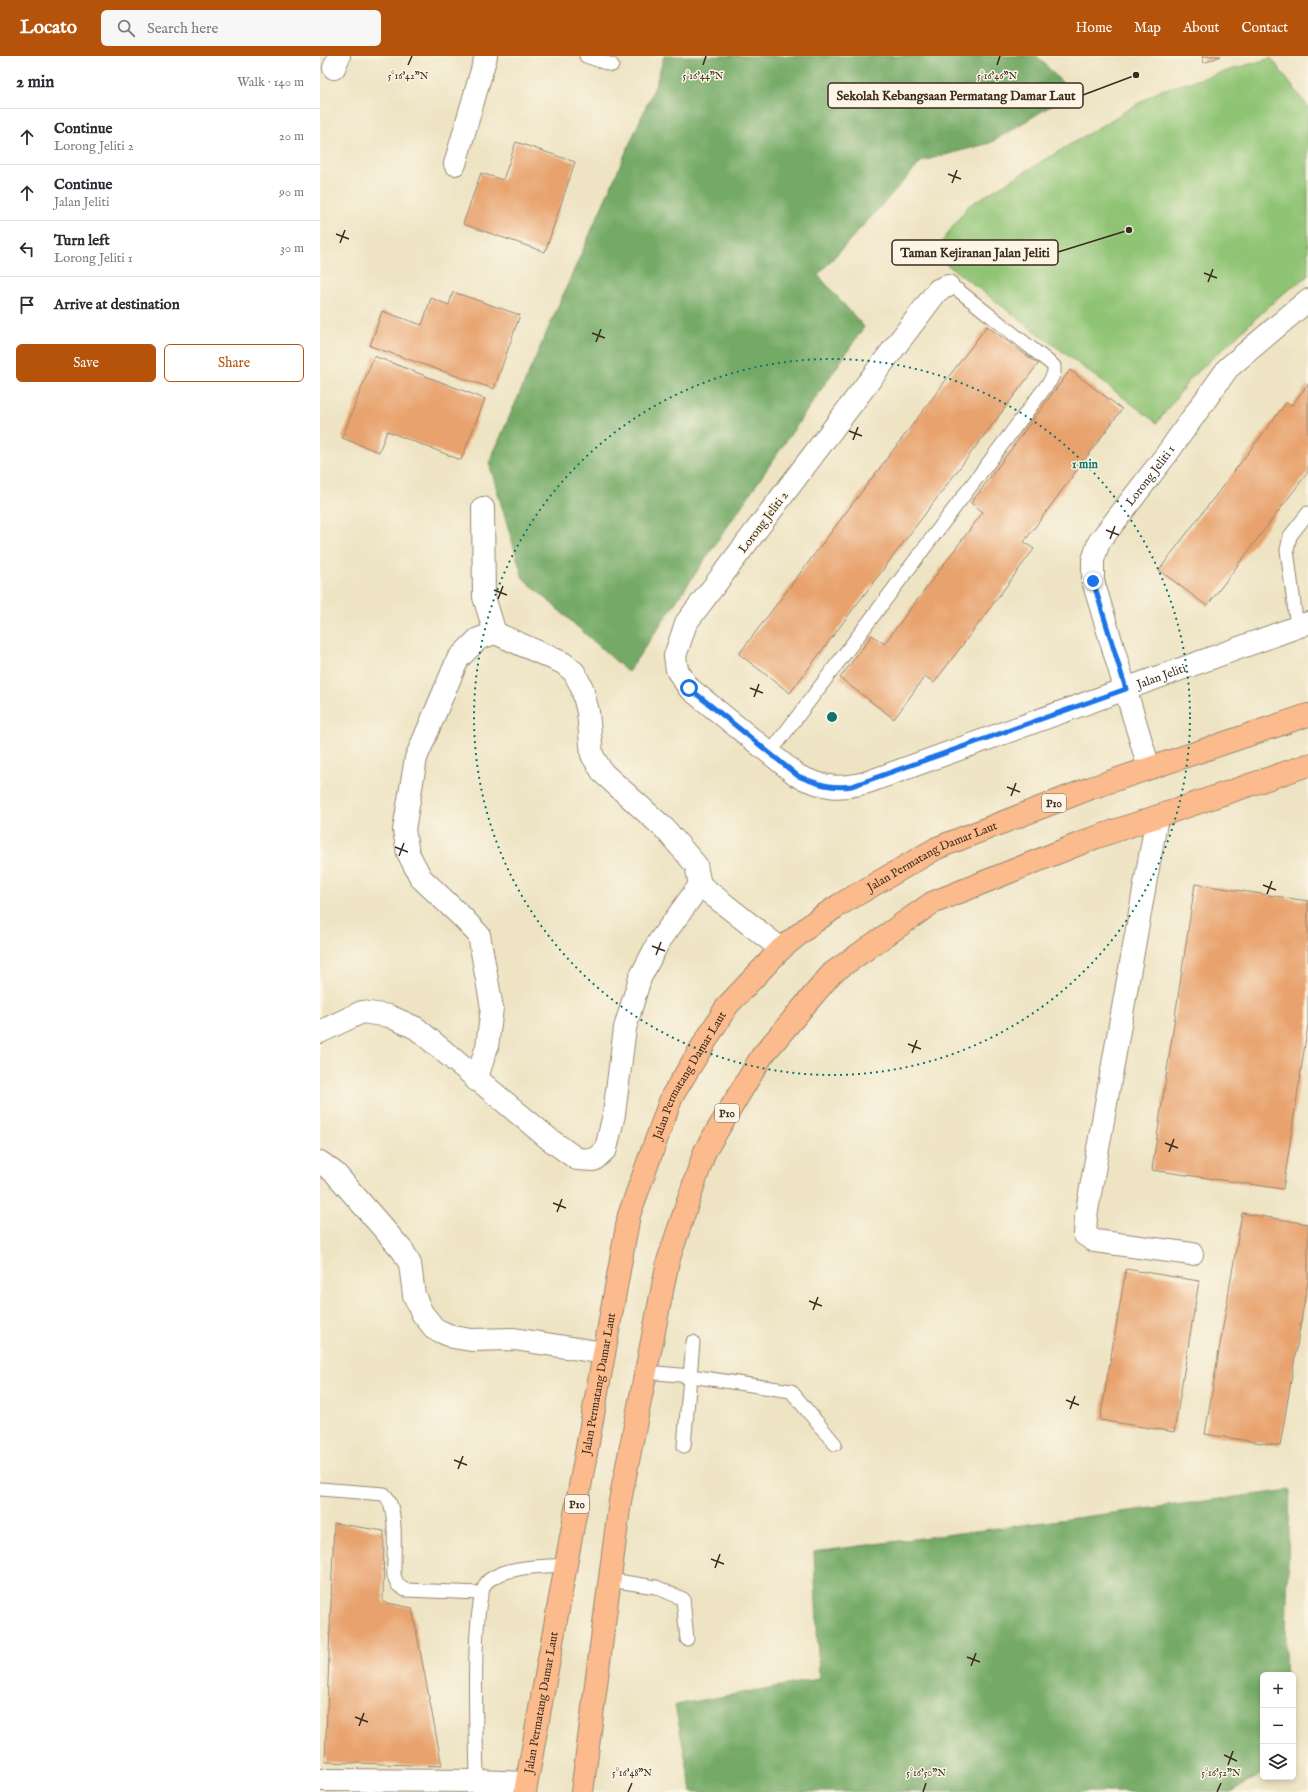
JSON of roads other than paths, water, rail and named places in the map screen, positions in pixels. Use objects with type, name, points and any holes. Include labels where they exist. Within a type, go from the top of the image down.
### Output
[{"type":"highway","name":"Jalan Permatang Damar Laut","points":[[526,1788],[629,1216],[672,1096],[727,1006],[781,949],[839,905],[937,848],[1091,788],[1308,715]]},
{"type":"highway","name":"P10","points":[[582,1792],[620,1501],[668,1261],[705,1151],[762,1056],[832,973],[932,903],[1094,838],[1308,765]]},
{"type":"street","points":[[455,164],[486,56]]},
{"type":"street","name":"Lorong Jeliti 2","points":[[770,753],[689,688],[677,670],[675,656],[679,641],[686,623],[938,290],[948,286]]},
{"type":"street","name":"Lorong Jeliti 1","points":[[1149,768],[1093,581],[1093,560],[1099,542],[1166,455],[1228,368],[1308,300]]},
{"type":"street","points":[[483,508],[484,597],[495,633]]},
{"type":"street","name":"Jalan Jeliti","points":[[770,753],[798,776],[817,784],[838,788],[852,786],[1303,625]]},
{"type":"street","points":[[476,1080],[487,1047],[492,1008],[479,935],[421,878],[408,853],[404,830],[416,758],[458,659],[478,639],[495,633],[563,663],[574,672],[582,688],[588,712],[592,755],[603,773],[665,830],[696,865],[700,885],[781,949]]},
{"type":"street","points":[[1156,817],[1086,1216],[1085,1234],[1095,1241],[1192,1254]]},
{"type":"street","points":[[320,1032],[362,1012],[389,1016],[416,1028],[476,1080],[577,1159],[594,1160],[606,1149],[614,1114],[625,1028],[640,978],[658,943],[700,885]]},
{"type":"street","points":[[320,1162],[335,1173],[403,1251],[410,1264],[414,1296],[422,1313],[435,1329],[453,1337],[471,1340],[514,1339],[604,1353]]},
{"type":"street","points":[[320,1780],[477,1781],[526,1788]]},
{"type":"lane","points":[[586,56],[612,65]]},
{"type":"lane","points":[[770,753],[1046,387],[1054,373],[1054,366],[958,290],[948,286]]},
{"type":"lane","points":[[1303,625],[1287,550],[1290,536],[1308,513]]},
{"type":"lane","points":[[684,1446],[693,1342]]},
{"type":"lane","points":[[646,1372],[691,1376],[791,1391],[835,1444]]},
{"type":"lane","points":[[320,1489],[384,1494],[390,1499],[393,1510],[394,1576],[398,1585],[405,1590],[481,1593]]},
{"type":"lane","points":[[477,1781],[475,1655],[481,1593],[488,1581],[513,1569],[566,1565]]},
{"type":"lane","points":[[610,1580],[656,1587],[683,1599],[687,1639]]},
{"type":"place","name":"Sekolah Kebangsaan Permatang Damar Laut","points":[[1136,75]]},
{"type":"place","name":"Taman Kejiranan Jalan Jeliti","points":[[1129,230]]}]
